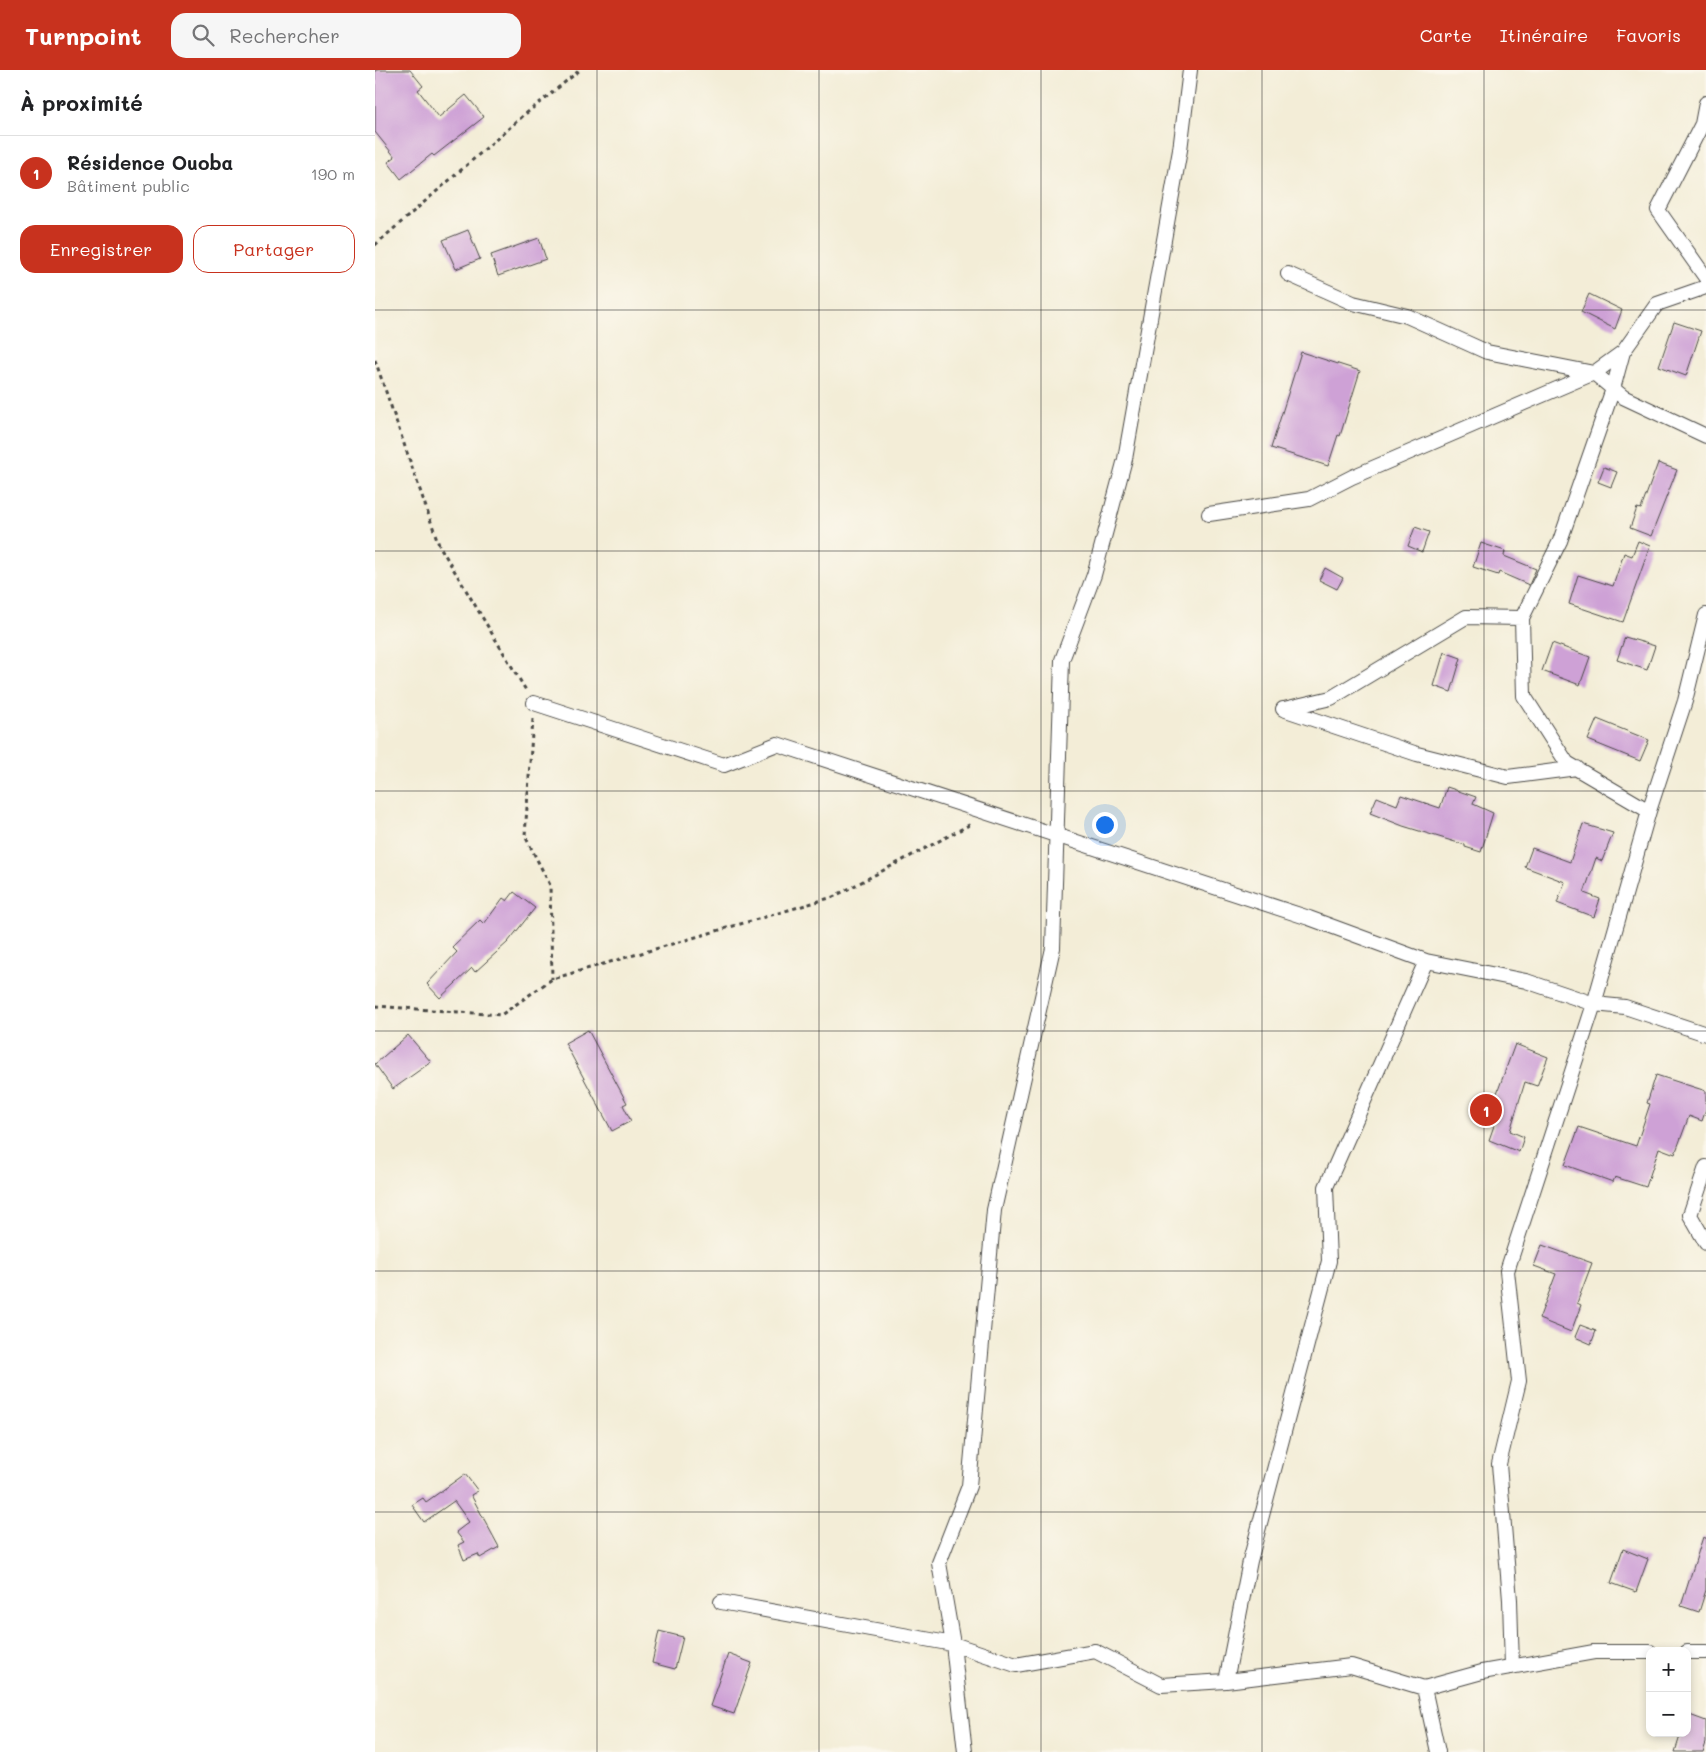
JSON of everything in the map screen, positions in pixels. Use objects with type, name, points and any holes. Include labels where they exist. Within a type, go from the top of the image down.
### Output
[{"type":"street","points":[[965,1752],[953,1644],[939,1563],[969,1486],[994,1210],[1053,948],[1062,660],[1094,575],[1125,459],[1181,150],[1190,70]]},
{"type":"street","points":[[1706,103],[1702,124],[1658,210],[1706,278]]},
{"type":"street","points":[[1287,274],[1353,303],[1407,316],[1487,352],[1594,373],[1623,397],[1706,436]]},
{"type":"street","points":[[1209,514],[1309,498],[1353,476],[1594,373],[1623,352],[1657,304],[1706,288]]},
{"type":"street","points":[[1623,352],[1613,389],[1560,541],[1522,618],[1524,696],[1567,763],[1649,811]]},
{"type":"street","points":[[1512,1667],[1510,1600],[1499,1464],[1519,1381],[1507,1270],[1594,1004],[1649,811],[1685,701],[1706,614]]},
{"type":"street","points":[[1522,618],[1466,617],[1331,698],[1283,709],[1417,754],[1508,777],[1577,768]]},
{"type":"street","points":[[534,703],[724,765],[777,744],[989,815],[1309,918],[1426,961],[1526,982],[1594,1004],[1625,1007],[1706,1034]]},
{"type":"street","points":[[1226,1681],[1249,1561],[1329,1260],[1326,1187],[1426,961]]},
{"type":"street","points":[[1706,1167],[1690,1215],[1706,1243]]},
{"type":"street","points":[[721,1602],[953,1644],[1016,1665],[1095,1651],[1161,1685],[1226,1681],[1351,1666],[1424,1688],[1512,1667],[1595,1652],[1646,1652]]},
{"type":"street","points":[[1691,1652],[1706,1652]]},
{"type":"street","points":[[1424,1688],[1438,1752]]},
{"type":"path","points":[[375,245],[523,116],[580,70]]},
{"type":"path","points":[[375,360],[439,545],[534,703],[525,836],[550,885],[552,979]]},
{"type":"path","points":[[375,1006],[501,1014],[552,979],[833,897],[989,815]]},
{"type":"building","points":[[375,70],[410,70],[423,86],[418,90],[439,117],[466,95],[484,117],[401,179],[388,162],[395,157],[375,132]]},
{"type":"building","points":[[468,230],[480,259],[456,269],[443,240]]},
{"type":"building","points":[[539,238],[546,259],[498,276],[491,255]]},
{"type":"building","points":[[1589,294],[1622,310],[1615,329],[1581,312]]},
{"type":"building","points":[[1674,322],[1701,331],[1686,376],[1659,366]]},
{"type":"building","points":[[1301,352],[1360,371],[1340,436],[1338,435],[1328,466],[1271,448]]},
{"type":"building","points":[[1658,463],[1677,470],[1651,536],[1630,528],[1637,508],[1641,509]]},
{"type":"building","points":[[1604,467],[1617,472],[1611,487],[1598,482]]},
{"type":"building","points":[[1415,527],[1429,532],[1422,552],[1408,546]]},
{"type":"building","points":[[1638,541],[1650,546],[1623,622],[1569,604],[1578,575],[1613,586],[1624,553],[1632,556]]},
{"type":"building","points":[[1481,543],[1505,551],[1504,556],[1536,569],[1529,585],[1499,572],[1498,575],[1473,567]]},
{"type":"building","points":[[1325,568],[1343,578],[1337,589],[1319,580]]},
{"type":"building","points":[[1625,637],[1655,646],[1647,670],[1617,660]]},
{"type":"building","points":[[1552,643],[1590,657],[1580,685],[1542,671]]},
{"type":"building","points":[[1444,652],[1461,658],[1451,692],[1434,686]]},
{"type":"building","points":[[1597,719],[1649,740],[1640,761],[1588,740]]},
{"type":"building","points":[[1447,787],[1476,797],[1473,804],[1493,813],[1481,852],[1370,813],[1377,797],[1397,805],[1401,795],[1440,808]]},
{"type":"building","points":[[1583,824],[1613,833],[1602,861],[1596,858],[1584,893],[1600,899],[1594,917],[1557,903],[1565,882],[1525,867],[1532,848],[1570,862]]},
{"type":"building","points":[[514,892],[535,908],[508,942],[475,972],[472,968],[440,998],[427,984],[457,952],[452,947],[480,920],[484,924],[503,898],[507,901]]},
{"type":"building","points":[[588,1030],[627,1103],[623,1105],[631,1121],[612,1131],[565,1043]]},
{"type":"building","points":[[408,1035],[431,1062],[393,1089],[375,1064]]},
{"type":"building","points":[[1515,1044],[1548,1057],[1537,1086],[1525,1082],[1510,1131],[1524,1137],[1519,1152],[1489,1140],[1497,1117],[1489,1115]]},
{"type":"building","points":[[1656,1075],[1706,1091],[1706,1109],[1702,1121],[1689,1116],[1675,1154],[1659,1148],[1646,1187],[1615,1177],[1613,1182],[1565,1165],[1579,1127],[1636,1146],[1650,1104],[1647,1103]]},
{"type":"building","points":[[1542,1245],[1592,1263],[1577,1303],[1581,1305],[1571,1332],[1539,1319],[1556,1274],[1534,1266]]},
{"type":"building","points":[[1580,1325],[1596,1331],[1591,1344],[1575,1337]]},
{"type":"building","points":[[465,1474],[478,1491],[471,1495],[499,1547],[480,1558],[478,1554],[464,1560],[458,1545],[464,1542],[456,1532],[469,1522],[454,1501],[424,1522],[412,1505],[423,1498],[426,1502]]},
{"type":"building","points":[[1703,1537],[1706,1538],[1706,1590],[1699,1612],[1681,1606]]},
{"type":"building","points":[[1623,1549],[1648,1559],[1636,1592],[1611,1583]]},
{"type":"building","points":[[659,1631],[683,1637],[675,1669],[652,1663]]},
{"type":"building","points":[[728,1654],[752,1663],[734,1714],[710,1706]]},
{"type":"building","points":[[1691,1715],[1706,1721],[1706,1743],[1703,1752],[1675,1752],[1680,1737],[1691,1737]]},
{"type":"place","name":"Résidence Ouoba","points":[[1486,1110]]}]
